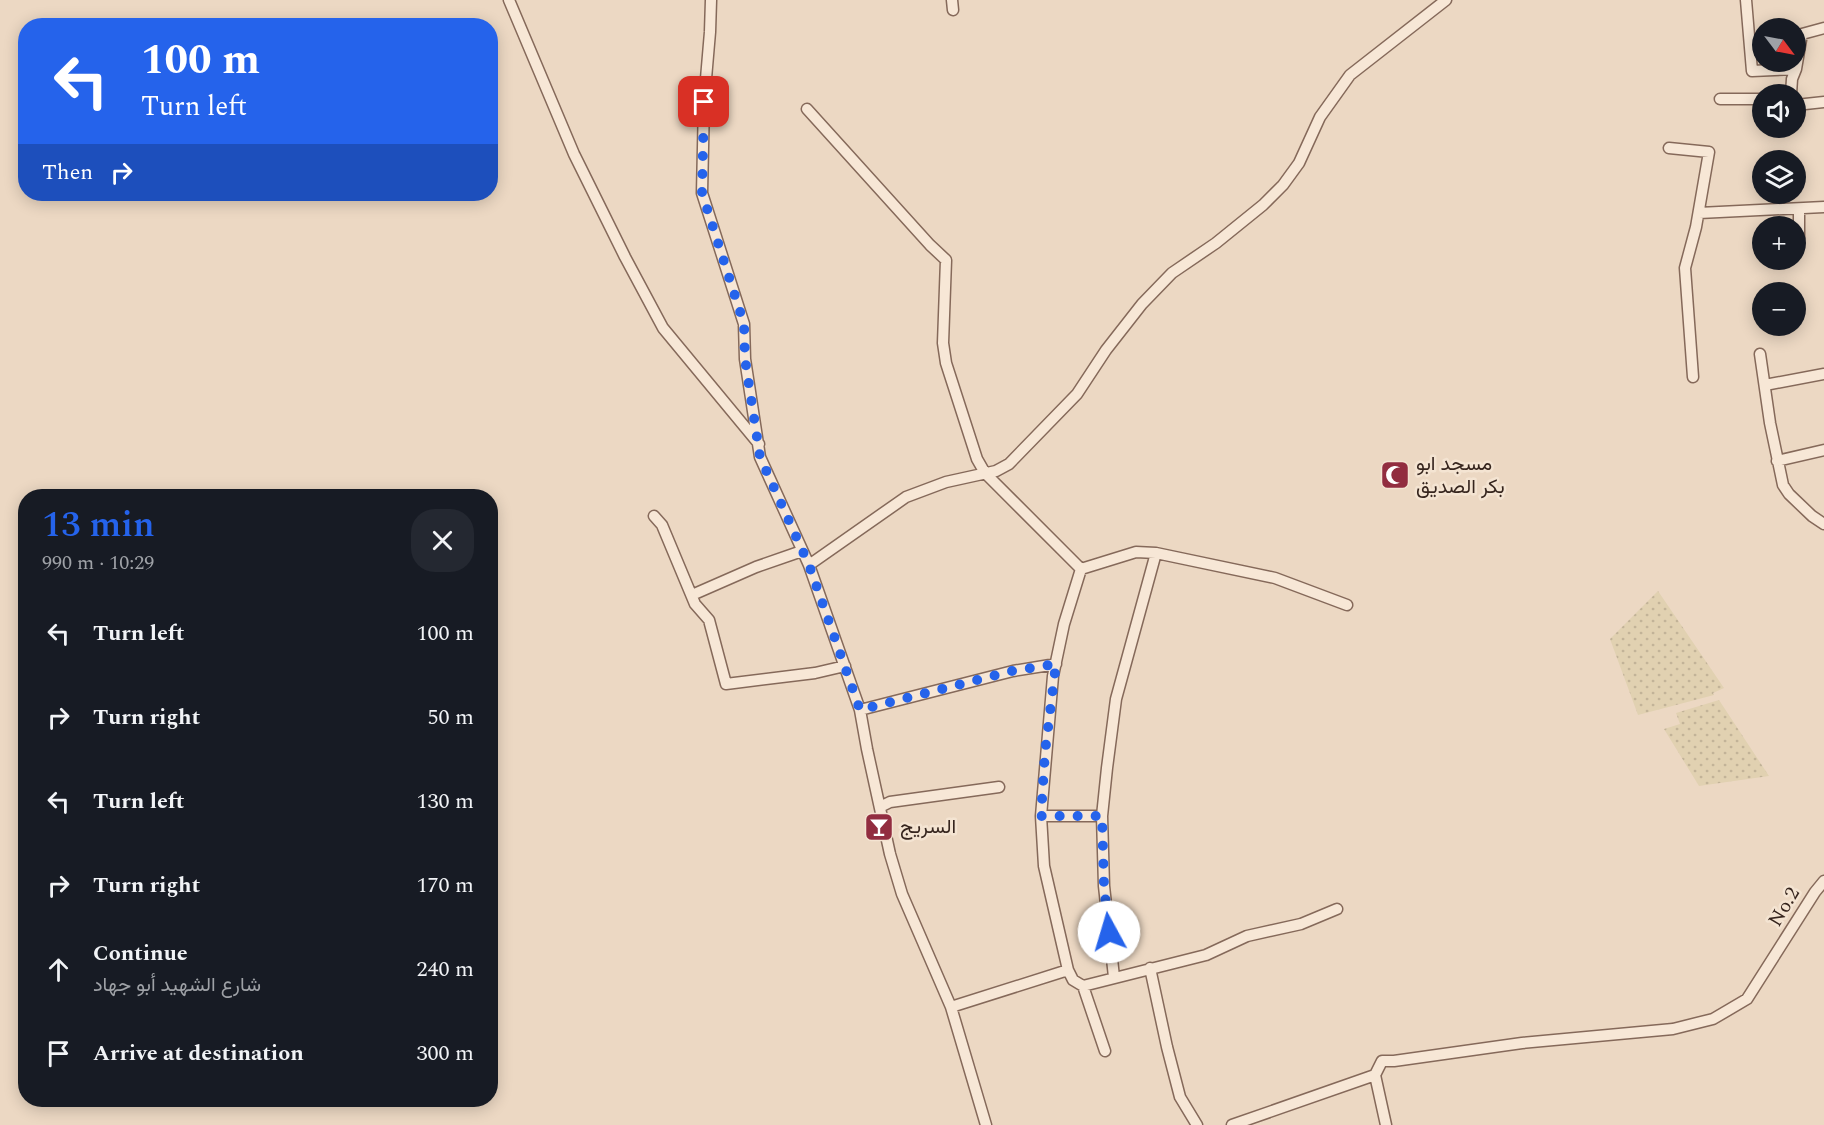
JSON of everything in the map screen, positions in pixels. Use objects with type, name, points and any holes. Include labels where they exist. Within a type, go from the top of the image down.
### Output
[{"type":"street","points":[[509,0],[574,154],[663,328],[759,444]]},
{"type":"street","points":[[711,0],[704,102],[702,193],[744,324],[745,359],[760,457],[809,565],[860,710],[880,807],[902,894],[951,1007],[986,1125]]},
{"type":"street","points":[[809,565],[906,497],[946,482],[996,471],[1009,464],[1073,399],[1106,350],[1142,304],[1172,273],[1216,243],[1263,205],[1283,185],[1299,163],[1320,117],[1350,75],[1446,0]]},
{"type":"street","points":[[1746,0],[1752,71]]},
{"type":"street","points":[[1806,33],[1824,28]]},
{"type":"street","points":[[1720,99],[1752,99]]},
{"type":"street","points":[[1806,104],[1824,102]]},
{"type":"street","points":[[807,109],[946,260],[943,343],[946,363],[974,450],[985,473],[1081,569]]},
{"type":"street","points":[[1669,148],[1709,152],[1699,213],[1685,268],[1692,377]]},
{"type":"street","points":[[1699,213],[1824,207]]},
{"type":"street","points":[[1799,209],[1799,216]]},
{"type":"street","points":[[1760,354],[1770,423],[1783,484],[1789,494],[1824,524]]},
{"type":"street","points":[[1765,385],[1824,374]]},
{"type":"street","points":[[1778,461],[1824,450]]},
{"type":"street","points":[[654,516],[662,525],[695,604],[709,620],[726,684],[845,666]]},
{"type":"street","points":[[692,594],[756,567],[802,551]]},
{"type":"street","points":[[1081,569],[1137,552],[1155,553],[1275,578],[1347,605]]},
{"type":"street","points":[[1113,977],[1104,886],[1102,816],[1116,699],[1155,553]]},
{"type":"street","points":[[1081,569],[1064,624],[1056,664],[1045,752],[1041,816],[1044,866],[1068,970],[1073,980],[1083,986],[1105,1051]]},
{"type":"street","points":[[860,710],[1012,671],[1056,664]]},
{"type":"street","points":[[880,807],[891,802],[999,787]]},
{"type":"street","points":[[1041,816],[1102,816]]},
{"type":"street","name":"No.2","points":[[1375,1075],[1382,1060],[1394,1061],[1587,1036],[1673,1029],[1713,1019],[1747,999],[1824,880]]},
{"type":"street","points":[[1083,986],[1206,955],[1247,936],[1301,924],[1337,909]]},
{"type":"street","points":[[1149,968],[1180,1096],[1197,1125]]},
{"type":"street","points":[[951,1007],[1068,970]]},
{"type":"street","points":[[1232,1125],[1375,1075],[1386,1125]]},
{"type":"shaded area","points":[[1658,591],[1724,688],[1713,693],[1714,695],[1638,715],[1610,639]]},
{"type":"shaded area","points":[[1719,700],[1769,776],[1699,786],[1664,729],[1680,724],[1676,713]]},
{"type":"place","name":"مسجد ابو بكر الصديق","points":[[1395,475]]},
{"type":"place","name":"السريج","points":[[879,827]]},
{"type":"route","points":[[704,102],[702,193],[744,324],[745,359],[760,457],[809,565],[860,710],[1012,671],[1056,664],[1045,752],[1041,816],[1102,816],[1104,886],[1109,932]]}]
